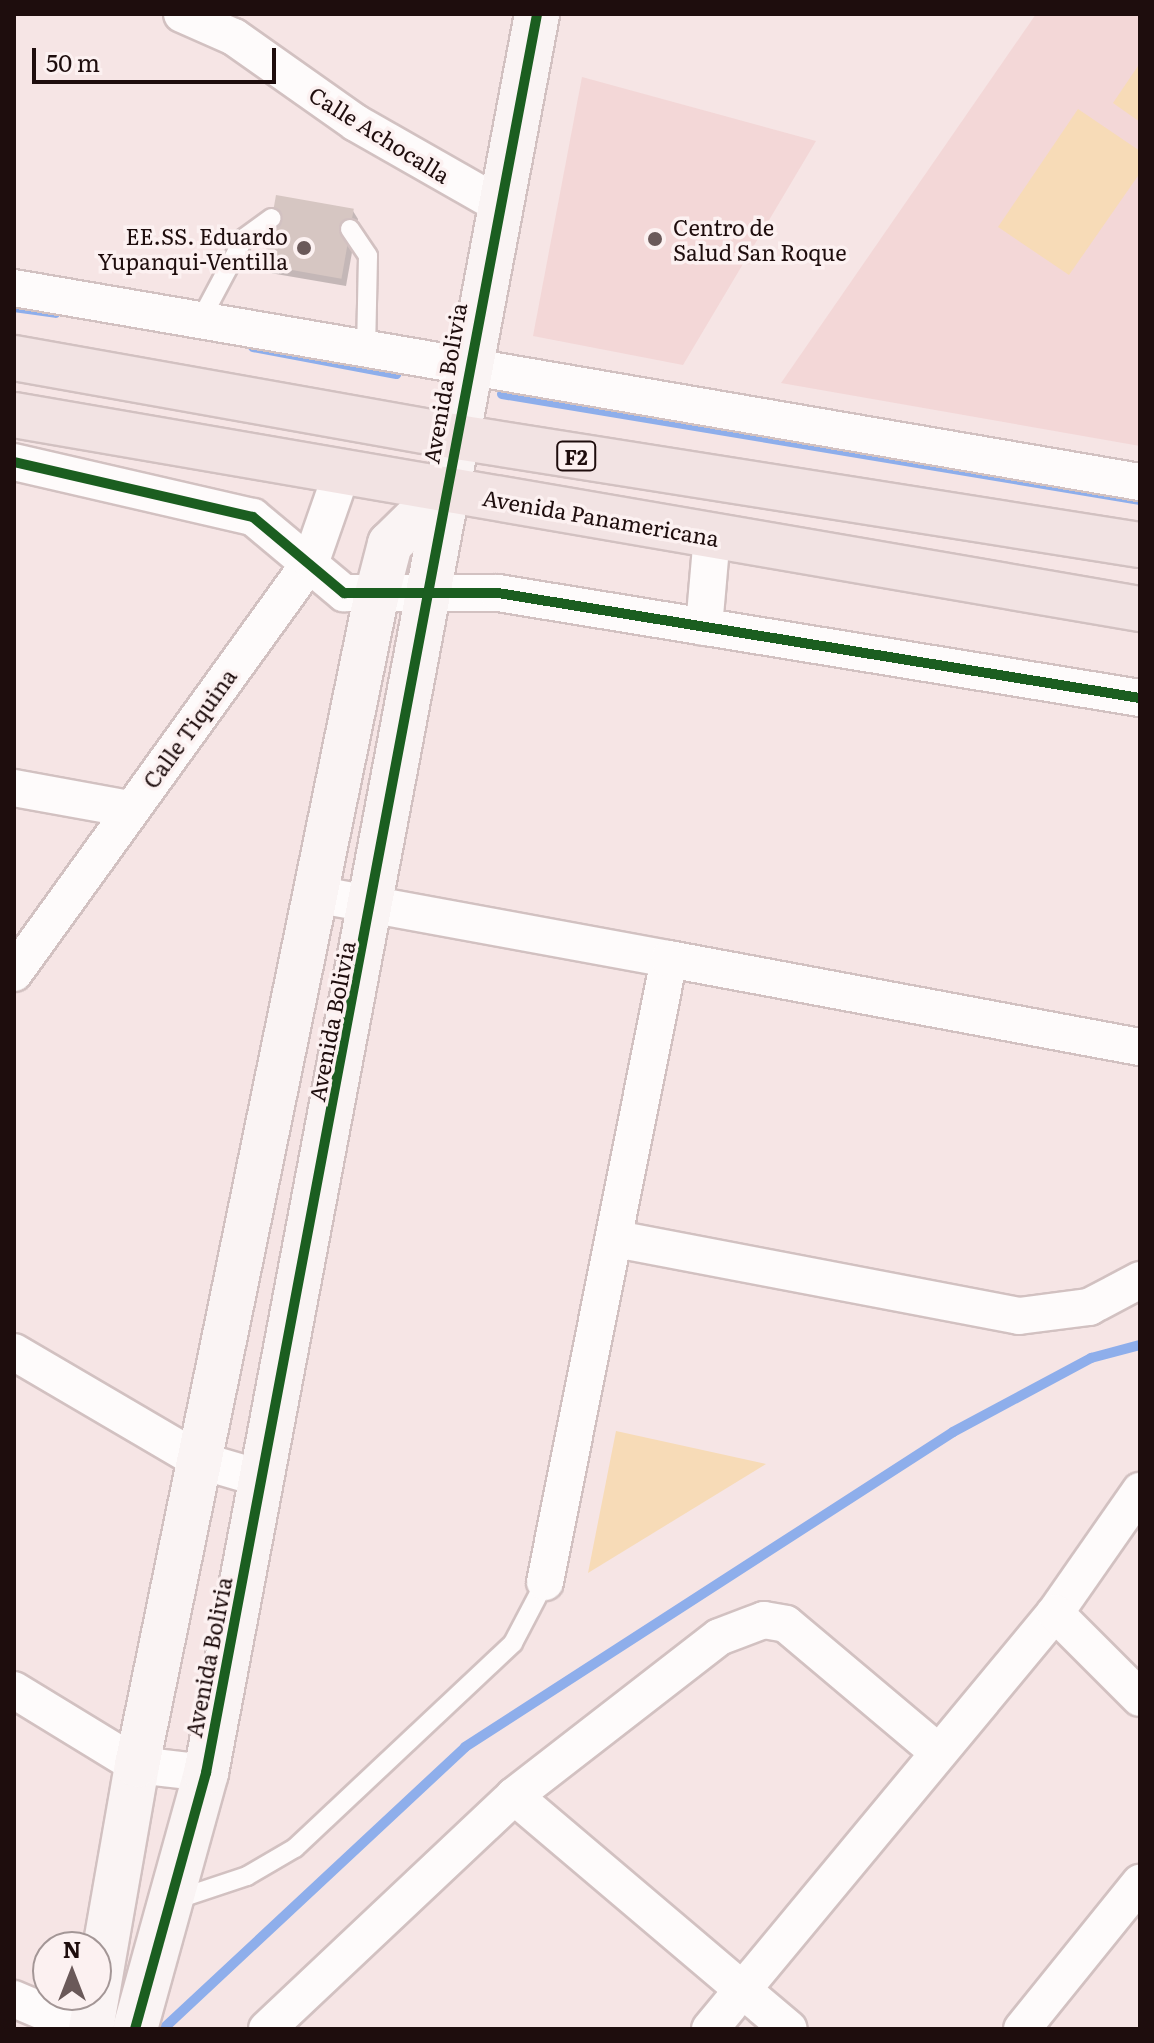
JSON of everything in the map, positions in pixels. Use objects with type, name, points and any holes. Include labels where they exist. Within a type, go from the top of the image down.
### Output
[{"type":"highway","name":"F2","points":[[14,358],[457,437],[1140,545]]},
{"type":"highway","name":"Avenida Panamericana","points":[[14,415],[1140,609]]},
{"type":"street","name":"Calle Achocalla","points":[[182,14],[234,37],[356,123],[498,204]]},
{"type":"street","name":"Avenida Bolivia","points":[[135,2029],[173,1901],[206,1773],[433,596],[445,490],[457,437],[467,363],[537,14]]},
{"type":"street","points":[[14,288],[467,363],[1140,482]]},
{"type":"street","points":[[14,462],[253,517],[311,561],[344,593],[376,598],[498,593],[1140,698]]},
{"type":"street","name":"Calle Tiquina","points":[[14,973],[129,809],[311,561],[342,472]]},
{"type":"street","name":"Avenida Bolivia","points":[[88,2029],[112,1921],[137,1765],[198,1460],[320,895],[376,598],[390,544],[445,490]]},
{"type":"street","points":[[704,627],[712,536]]},
{"type":"street","points":[[14,788],[129,809]]},
{"type":"street","points":[[320,895],[1140,1047]]},
{"type":"street","points":[[545,1582],[616,1239],[669,959]]},
{"type":"street","points":[[616,1239],[1019,1316],[1089,1307],[1140,1280]]},
{"type":"street","points":[[14,1352],[198,1460],[263,1479]]},
{"type":"street","points":[[710,2029],[937,1751],[1055,1613],[1140,1491]]},
{"type":"street","points":[[1055,1613],[1140,1698]]},
{"type":"street","points":[[267,2029],[514,1796],[660,1676],[719,1637],[764,1620],[786,1624],[937,1751]]},
{"type":"street","points":[[14,1690],[137,1765],[206,1773]]},
{"type":"street","points":[[514,1796],[789,2029]]},
{"type":"street","points":[[1022,2029],[1140,1883]]},
{"type":"street","points":[[27,2013],[88,2029]]},
{"type":"lane","points":[[201,319],[244,238],[272,218]]},
{"type":"lane","points":[[350,229],[368,256],[366,348]]},
{"type":"lane","points":[[173,1901],[247,1876],[295,1848],[513,1643],[545,1582]]},
{"type":"shaded area","points":[[1036,14],[1140,14],[1140,446],[781,383]]},
{"type":"shaded area","points":[[1140,63],[1140,122],[1113,103]]},
{"type":"shaded area","name":"Centro de Salud San Roque","points":[[582,77],[816,141],[683,365],[533,336]]},
{"type":"shaded area","points":[[1078,109],[1140,151],[1140,173],[1069,275],[998,227]]},
{"type":"shaded area","points":[[616,1431],[766,1464],[588,1573]]},
{"type":"building","points":[[276,195],[354,209],[341,279],[264,265]]},
{"type":"waterway","points":[[14,307],[56,313]]},
{"type":"waterway","points":[[253,347],[396,374]]},
{"type":"waterway","points":[[502,394],[1140,500]]},
{"type":"waterway","points":[[163,2029],[465,1747],[953,1432],[1091,1358],[1140,1345]]},
{"type":"cycle path","points":[[135,2029],[206,1773],[537,14]]},
{"type":"cycle path","points":[[14,462],[253,517],[344,593],[498,593],[1140,698]]},
{"type":"place","name":"Centro de Salud San Roque","points":[[655,239]]},
{"type":"place","name":"EE.SS. Eduardo Yupanqui-Ventilla","points":[[304,248]]}]
